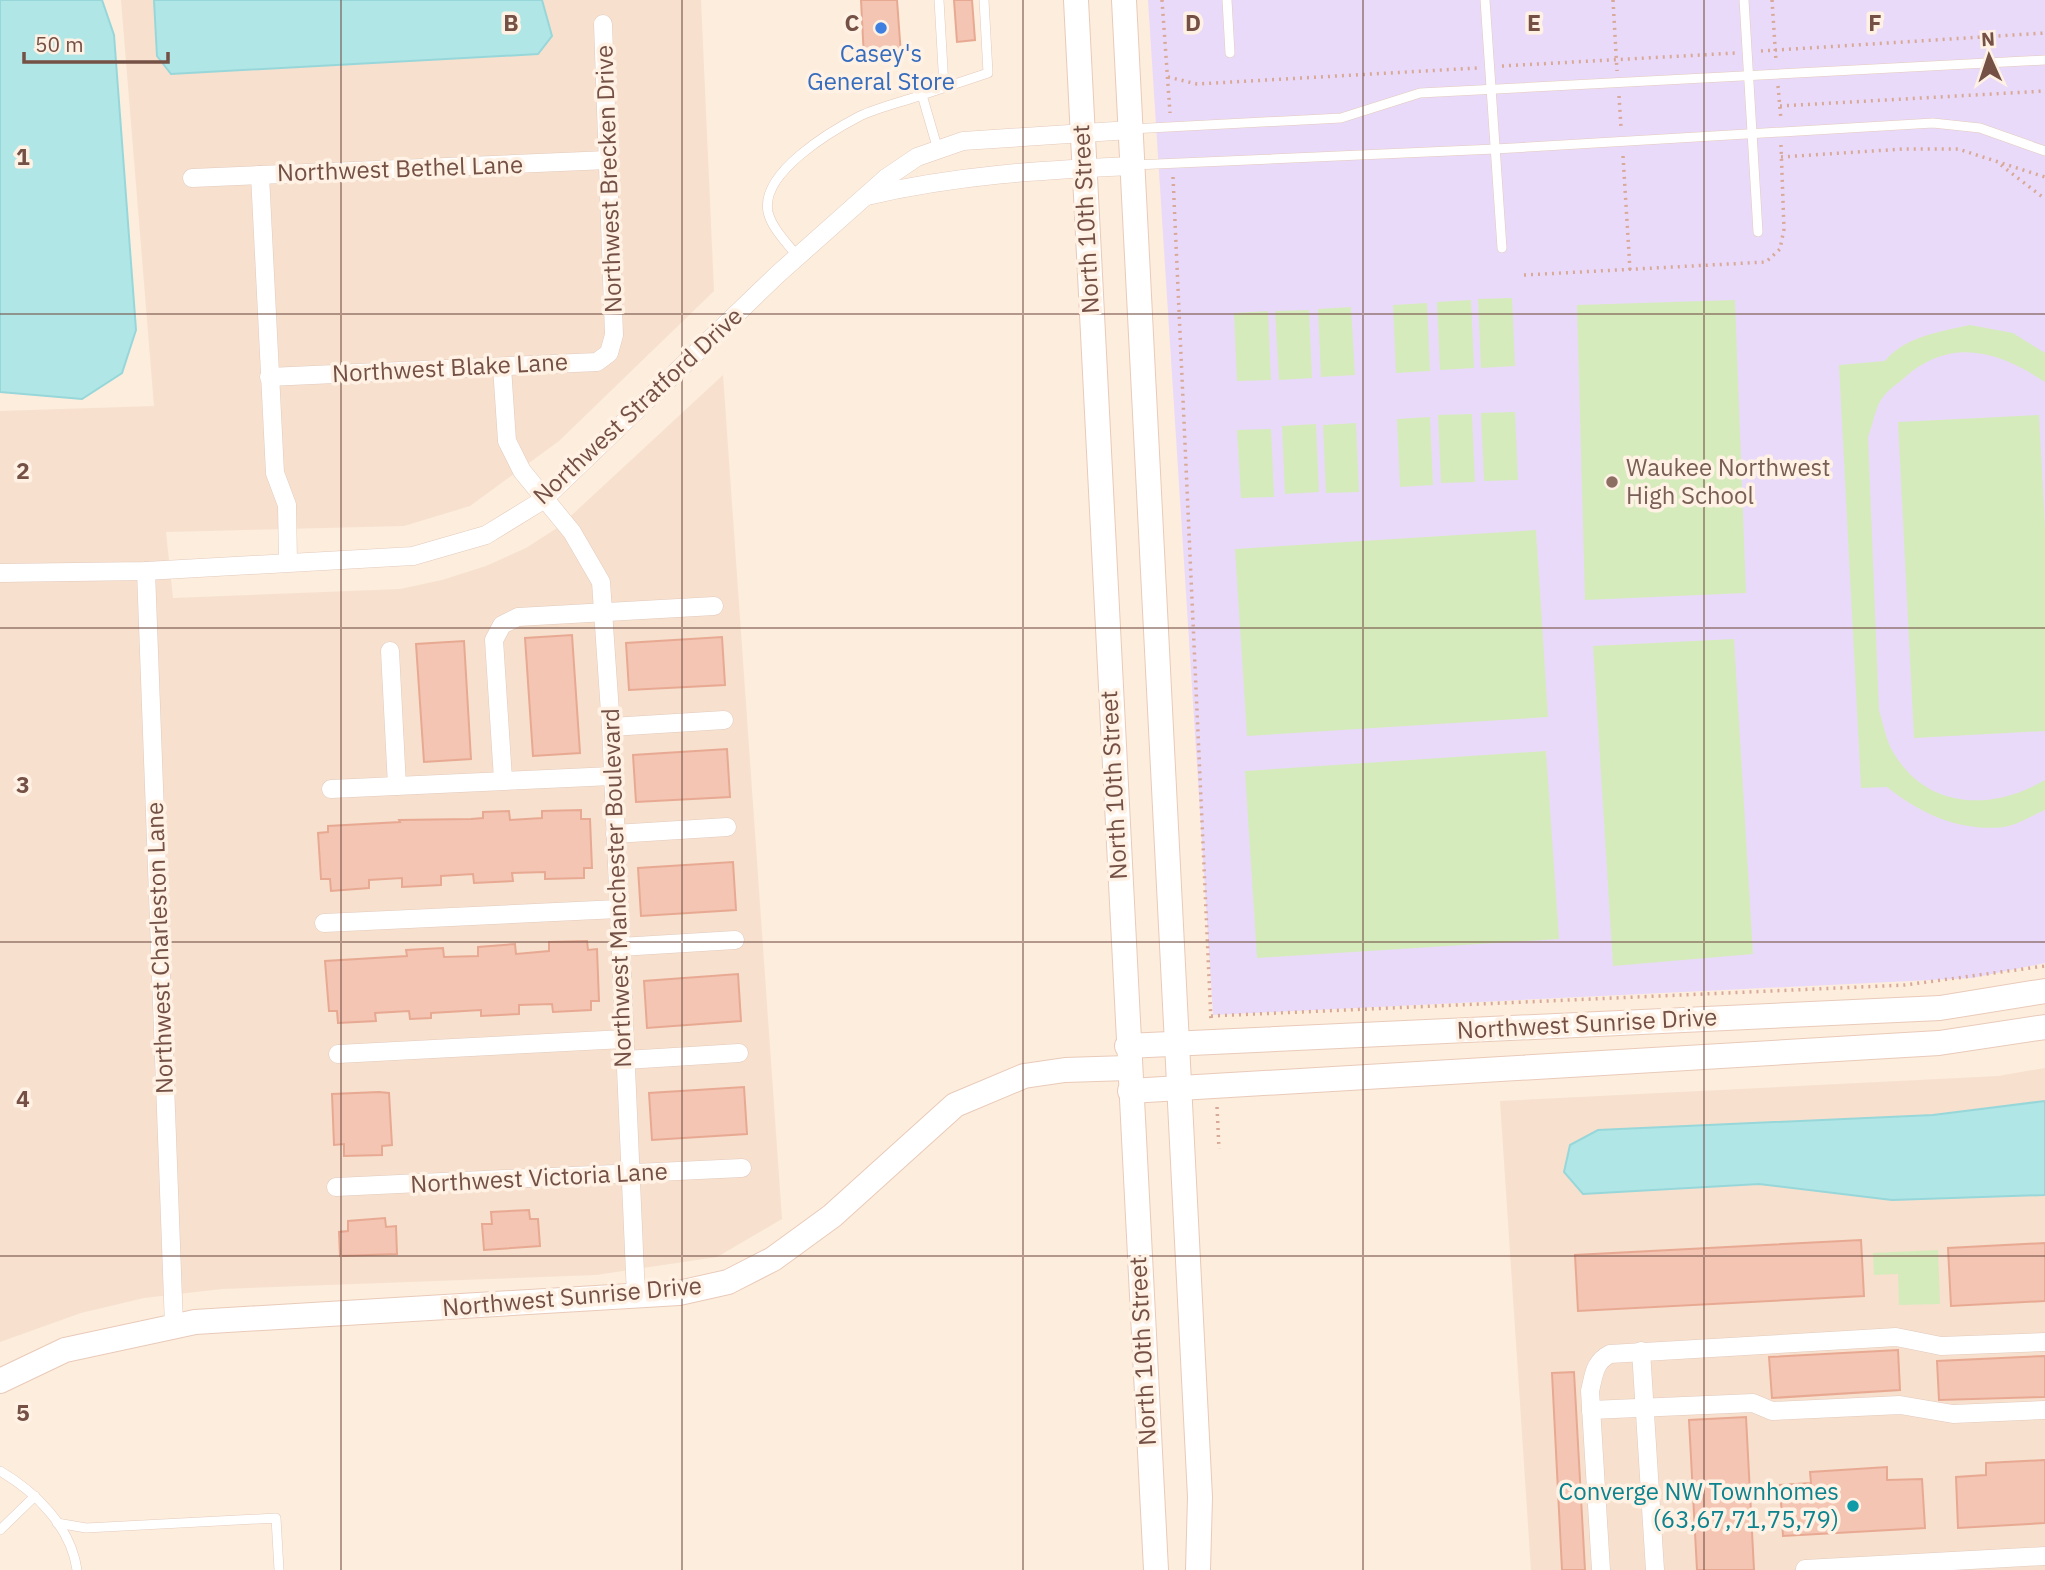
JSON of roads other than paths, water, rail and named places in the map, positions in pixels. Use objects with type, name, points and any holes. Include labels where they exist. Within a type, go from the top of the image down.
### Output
[{"type":"main road","name":"North 10th Street","points":[[1076,0],[1128,1068],[1156,1570]]},
{"type":"main road","name":"North 10th Street","points":[[1124,0],[1200,1497],[1198,1570]]},
{"type":"main road","name":"Northwest Sunrise Drive","points":[[1128,1068],[1177,1043],[1940,1008],[2045,991]]},
{"type":"main road","name":"Northwest Sunrise Drive","points":[[0,1381],[65,1350],[195,1322],[680,1293],[728,1282],[773,1259],[832,1216],[955,1105],[1024,1076],[1065,1070],[1128,1068],[1179,1088],[1940,1043],[2045,1027]]},
{"type":"street","name":"Northwest Brecken Drive","points":[[603,24],[614,335]]},
{"type":"street","name":"Northwest Stratford Drive","points":[[0,572],[146,570],[413,556],[486,536],[543,500],[798,257],[886,178],[917,157],[963,141],[1130,130]]},
{"type":"street","name":"Northwest Bethel Lane","points":[[192,178],[608,160]]},
{"type":"street","name":"Northwest Stratford Drive","points":[[867,196],[931,181],[992,173],[1132,166]]},
{"type":"street","points":[[260,175],[275,473],[287,505],[288,562]]},
{"type":"street","name":"Northwest Blake Lane","points":[[269,377],[597,362],[609,353],[614,335]]},
{"type":"street","name":"Northwest Manchester Boulevard","points":[[502,367],[507,441],[522,471],[543,500],[572,532],[601,582],[611,727],[635,1296]]},
{"type":"street","name":"Northwest Charleston Lane","points":[[146,570],[174,1326]]},
{"type":"street","points":[[502,779],[495,640],[502,625],[519,617],[714,606]]},
{"type":"street","points":[[390,651],[397,786]]},
{"type":"street","points":[[611,727],[724,720]]},
{"type":"street","points":[[331,789],[612,776]]},
{"type":"street","points":[[615,834],[727,827]]},
{"type":"street","points":[[324,923],[618,909]]},
{"type":"street","points":[[620,947],[735,940]]},
{"type":"street","points":[[338,1054],[624,1039]]},
{"type":"street","points":[[625,1060],[739,1053]]},
{"type":"street","name":"Northwest Victoria Lane","points":[[336,1187],[742,1168]]},
{"type":"street","points":[[1601,1570],[1590,1391],[1600,1359],[1610,1354],[1641,1351],[1896,1337],[1941,1346],[2045,1342]]},
{"type":"street","points":[[1641,1351],[1655,1570]]},
{"type":"street","points":[[1591,1410],[1753,1403],[1772,1410],[1900,1405],[1953,1414],[2045,1410]]},
{"type":"street","points":[[1805,1569],[1887,1568],[2045,1556]]},
{"type":"lane","points":[[939,0],[944,87]]},
{"type":"lane","points":[[798,257],[772,223],[767,210],[780,174],[812,146],[861,116],[988,74],[984,0]]},
{"type":"lane","points":[[1227,0],[1230,53]]},
{"type":"lane","points":[[1485,0],[1502,248]]},
{"type":"lane","points":[[1744,0],[1758,232]]},
{"type":"lane","points":[[1130,130],[1341,118],[1420,93],[2045,60]]},
{"type":"lane","points":[[922,95],[938,150]]},
{"type":"lane","points":[[1132,166],[1955,123],[1992,131],[2045,151]]},
{"type":"lane","points":[[0,1471],[26,1487],[57,1523],[74,1551],[77,1570]]},
{"type":"lane","points":[[0,1530],[35,1496]]},
{"type":"lane","points":[[57,1523],[86,1528],[276,1518],[279,1570]]},
{"type":"water","points":[[0,0],[102,0],[114,35],[136,330],[122,373],[82,399],[0,392]]},
{"type":"water","points":[[154,0],[542,0],[552,36],[538,54],[171,74],[157,56]]},
{"type":"water","points":[[2045,1101],[2045,1195],[1892,1200],[1759,1184],[1583,1194],[1564,1172],[1570,1145],[1598,1130],[1933,1115]]},
{"type":"place","name":"Casey's General Store","points":[[881,28]]},
{"type":"place","name":"Waukee Northwest High School","points":[[1612,482]]},
{"type":"place","name":"Converge NW Townhomes (63,67,71,75,79)","points":[[1853,1506]]}]
